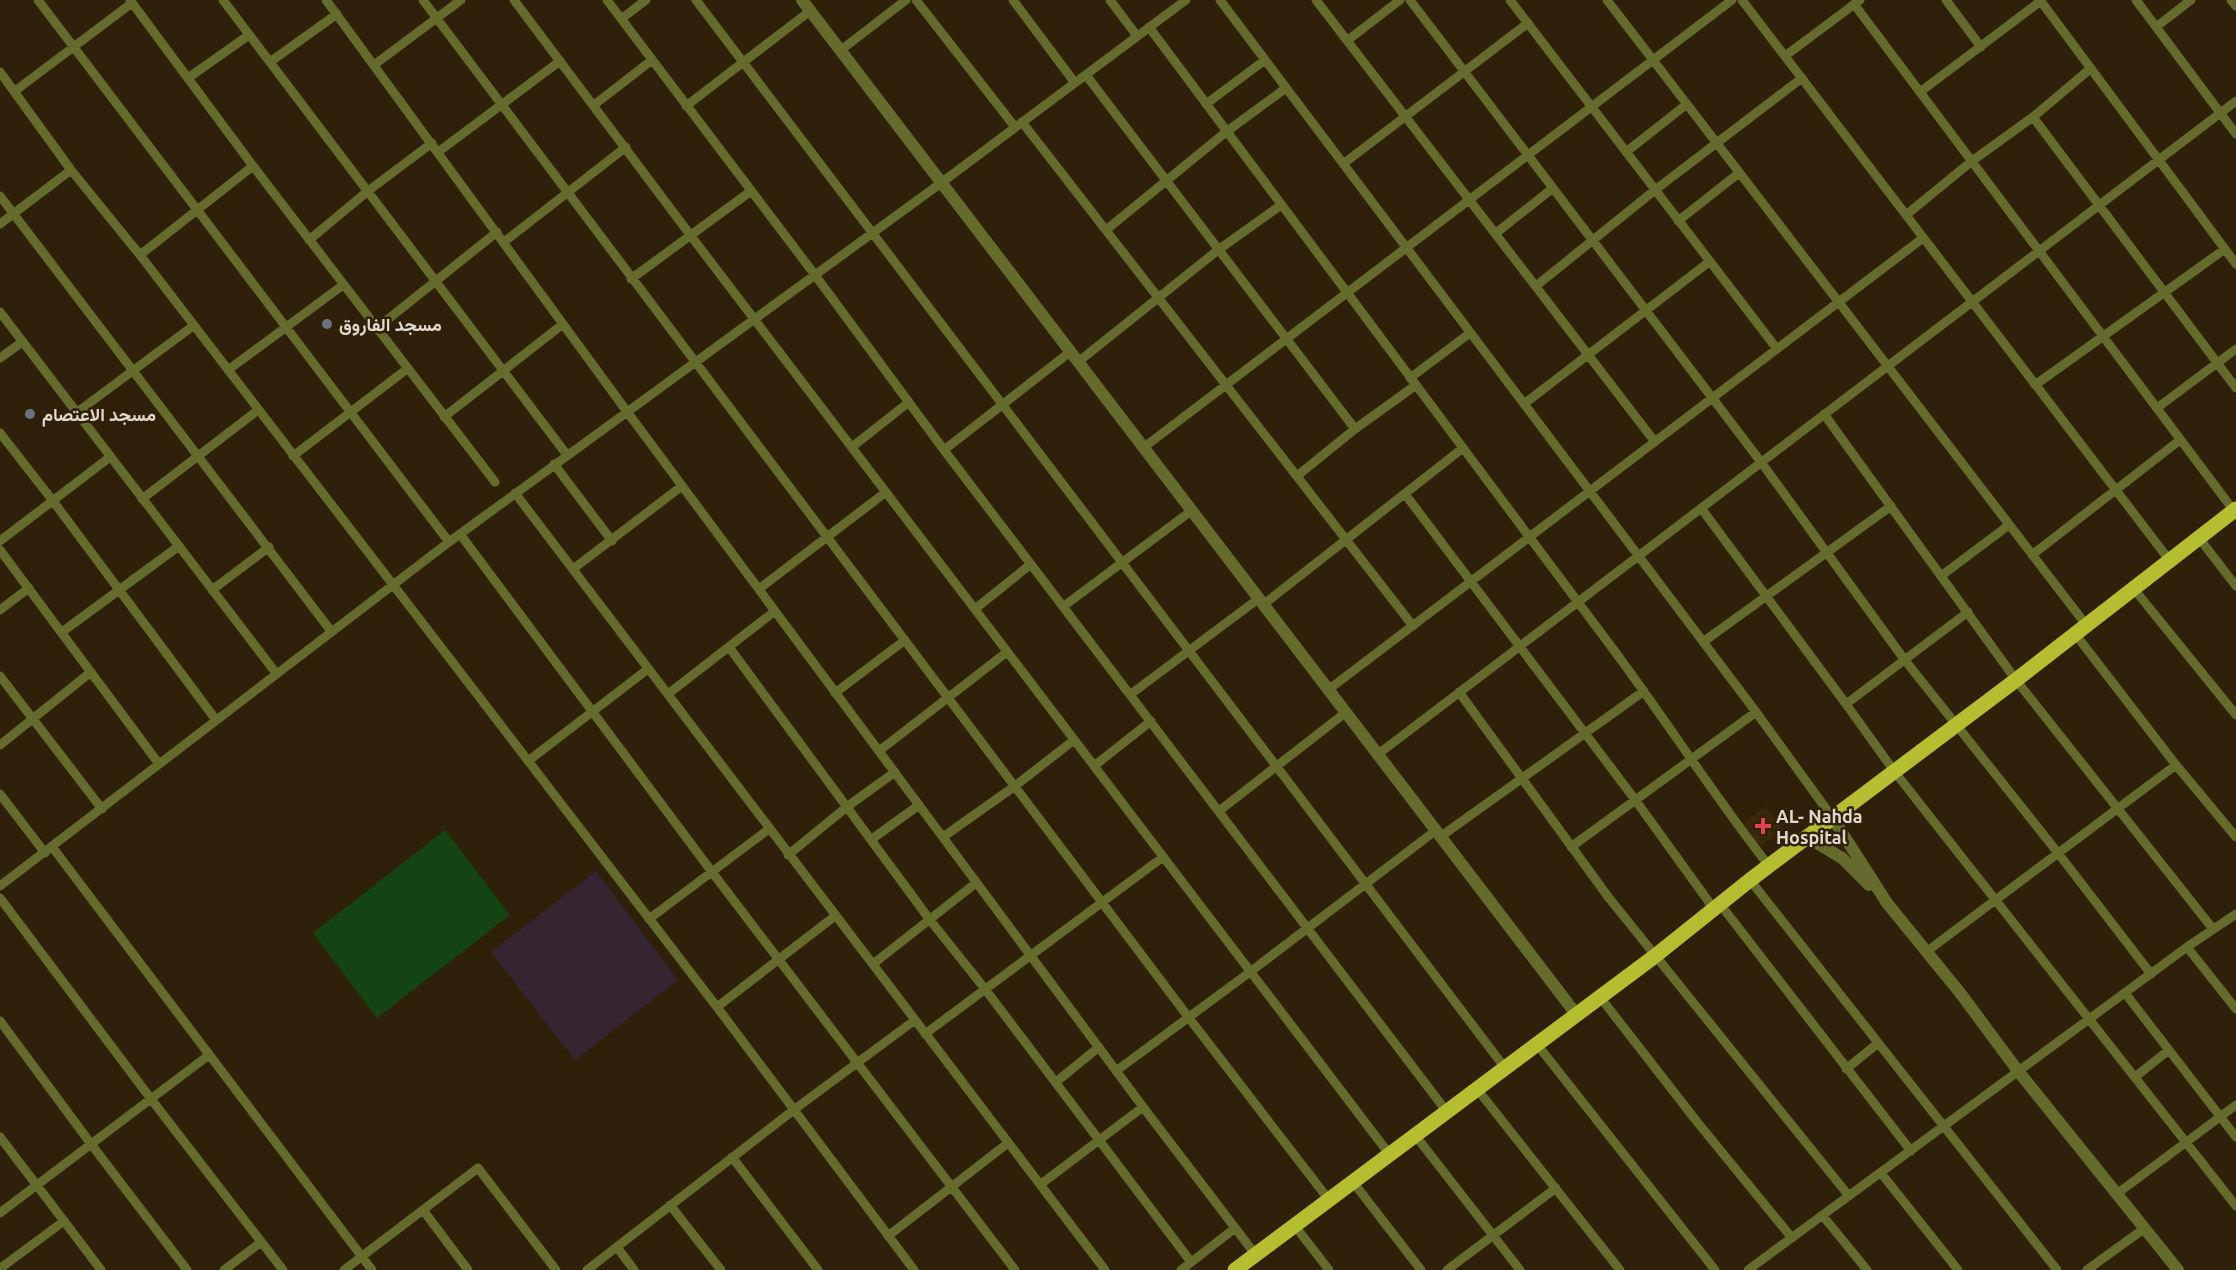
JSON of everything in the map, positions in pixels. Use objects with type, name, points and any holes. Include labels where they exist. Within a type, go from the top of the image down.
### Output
[{"type":"highway","points":[[1234,1270],[1655,956],[1750,880],[2016,680],[2235,510]]},
{"type":"street","points":[[38,0],[449,542]]},
{"type":"street","points":[[326,0],[976,883],[1234,1228],[1256,1254]]},
{"type":"street","points":[[423,0],[631,279],[1329,1200]]},
{"type":"street","points":[[374,65],[461,0]]},
{"type":"street","points":[[514,0],[1390,1155]]},
{"type":"street","points":[[607,0],[944,450],[1447,1112]]},
{"type":"street","points":[[621,19],[646,0]]},
{"type":"street","points":[[696,0],[1505,1068]]},
{"type":"street","points":[[802,0],[1576,1014]]},
{"type":"street","points":[[841,50],[906,0]]},
{"type":"street","points":[[916,0],[1106,230],[1413,626]]},
{"type":"street","points":[[1013,0],[1075,83]]},
{"type":"street","points":[[1110,0],[1137,36]]},
{"type":"street","points":[[0,886],[449,542],[942,183],[1186,0]]},
{"type":"street","points":[[1220,0],[1756,712],[1832,817],[1887,903],[2178,1270]]},
{"type":"street","points":[[1316,0],[1655,442]]},
{"type":"street","points":[[1348,40],[1400,0]]},
{"type":"street","points":[[1410,0],[1761,462],[1904,659],[2151,974]]},
{"type":"street","points":[[1510,0],[1777,349]]},
{"type":"street","points":[[1607,0],[2032,555],[2081,630],[2176,765],[2234,832]]},
{"type":"street","points":[[1143,448],[1732,0]]},
{"type":"street","points":[[1743,0],[2170,561]]},
{"type":"street","points":[[1946,0],[1981,46]]},
{"type":"street","points":[[1920,92],[2041,0],[2236,264]]},
{"type":"street","points":[[2136,0],[2236,134]]},
{"type":"street","points":[[2156,27],[2191,0]]},
{"type":"street","points":[[2231,0],[2236,6]]},
{"type":"street","points":[[15,91],[131,2],[406,369],[495,482]]},
{"type":"street","points":[[228,2],[249,35],[567,455]]},
{"type":"street","points":[[1785,56],[1857,2],[1971,161],[2235,510]]},
{"type":"street","points":[[687,106],[810,11]]},
{"type":"street","points":[[270,62],[337,14]]},
{"type":"street","points":[[1343,164],[1528,23]]},
{"type":"street","points":[[1149,27],[1644,691],[1769,866]]},
{"type":"street","points":[[188,78],[249,35]]},
{"type":"street","points":[[594,105],[652,60]]},
{"type":"street","points":[[1206,105],[1265,60]]},
{"type":"street","points":[[309,240],[368,192],[501,104],[560,61]]},
{"type":"street","points":[[1906,215],[1971,161],[2033,117],[2090,69]]},
{"type":"street","points":[[0,72],[72,170],[140,255],[795,1109],[914,1270]]},
{"type":"street","points":[[1086,75],[1355,429]]},
{"type":"street","points":[[1536,286],[1655,190],[1802,78]]},
{"type":"street","points":[[1106,230],[1226,132],[1286,88]]},
{"type":"street","points":[[1377,754],[2236,101]]},
{"type":"street","points":[[1626,152],[1687,104]]},
{"type":"street","points":[[2033,117],[2236,388]]},
{"type":"street","points":[[504,242],[626,147]]},
{"type":"street","points":[[140,255],[253,166]]},
{"type":"street","points":[[0,224],[72,170]]},
{"type":"street","points":[[1678,221],[1740,173]]},
{"type":"street","points":[[1496,233],[1553,189]]},
{"type":"street","points":[[631,279],[750,191]]},
{"type":"street","points":[[0,196],[332,631]]},
{"type":"street","points":[[944,450],[1003,405],[1158,299],[1218,250],[1281,205]]},
{"type":"street","points":[[377,328],[497,232]]},
{"type":"street","points":[[1328,690],[1923,238]]},
{"type":"street","points":[[2035,385],[2225,249]]},
{"type":"street","points":[[1524,404],[1709,261]]},
{"type":"street","points":[[228,370],[343,285]]},
{"type":"street","points":[[0,312],[276,673]]},
{"type":"street","points":[[444,417],[563,324]]},
{"type":"street","points":[[76,412],[193,326]]},
{"type":"street","points":[[1297,476],[1470,333]]},
{"type":"street","points":[[0,358],[22,342]]},
{"type":"street","points":[[2157,408],[2236,349]]},
{"type":"street","points":[[293,456],[406,369]]},
{"type":"street","points":[[852,447],[909,402]]},
{"type":"street","points":[[142,499],[258,410]]},
{"type":"street","points":[[1824,414],[2016,680],[2213,929]]},
{"type":"street","points":[[0,433],[54,501],[216,720]]},
{"type":"street","points":[[2032,555],[2180,440]]},
{"type":"street","points":[[1131,694],[1188,651],[1347,540],[1463,448]]},
{"type":"street","points":[[0,541],[110,457]]},
{"type":"street","points":[[554,464],[612,540]]},
{"type":"street","points":[[573,569],[682,486]]},
{"type":"street","points":[[759,589],[886,492]]},
{"type":"street","points":[[515,493],[1105,1270]]},
{"type":"street","points":[[1405,494],[1584,734],[1717,907],[1911,1151]]},
{"type":"street","points":[[1703,642],[1891,506]]},
{"type":"street","points":[[1701,508],[1894,771],[2236,1206]]},
{"type":"street","points":[[1064,606],[1191,512]]},
{"type":"street","points":[[1941,576],[2009,525]]},
{"type":"street","points":[[460,534],[712,872],[1015,1270]]},
{"type":"street","points":[[2199,538],[2236,586]]},
{"type":"street","points":[[62,632],[179,546]]},
{"type":"street","points":[[212,590],[268,547]]},
{"type":"street","points":[[0,550],[159,764]]},
{"type":"street","points":[[975,609],[1031,564]]},
{"type":"street","points":[[0,610],[29,588]]},
{"type":"street","points":[[2134,589],[2236,715]]},
{"type":"street","points":[[668,694],[775,611]]},
{"type":"street","points":[[1846,704],[1968,612]]},
{"type":"street","points":[[836,693],[904,640]]},
{"type":"street","points":[[729,647],[930,920],[986,989],[1191,1262]]},
{"type":"street","points":[[879,751],[1007,652]]},
{"type":"street","points":[[528,762],[648,669]]},
{"type":"street","points":[[0,745],[91,672]]},
{"type":"street","points":[[0,676],[102,809]]},
{"type":"street","points":[[1116,1071],[1364,884],[1523,778],[1644,691]]},
{"type":"street","points":[[1459,692],[1571,847],[1655,956],[1849,1196]]},
{"type":"street","points":[[1571,847],[1756,712]]},
{"type":"street","points":[[1219,811],[1345,713]]},
{"type":"street","points":[[1094,766],[1151,721]]},
{"type":"street","points":[[943,837],[1015,786],[1074,740]]},
{"type":"street","points":[[1926,952],[2176,765]]},
{"type":"street","points":[[788,855],[848,806],[895,772]]},
{"type":"street","points":[[0,794],[49,850],[209,1055],[372,1270]]},
{"type":"street","points":[[872,839],[919,805]]},
{"type":"street","points":[[649,919],[769,829]]},
{"type":"street","points":[[1807,837],[1842,858],[1887,903]]},
{"type":"street","points":[[925,1034],[1163,857]]},
{"type":"street","points":[[1750,880],[2057,1270]]},
{"type":"street","points":[[873,964],[976,883]]},
{"type":"street","points":[[0,898],[283,1270]]},
{"type":"street","points":[[1748,1270],[1761,1267],[1792,1238],[2091,1020],[2187,947],[2236,914]]},
{"type":"street","points":[[717,1007],[835,916]]},
{"type":"street","points":[[2187,947],[2236,1009]]},
{"type":"street","points":[[2125,993],[2236,1137]]},
{"type":"street","points":[[1600,997],[1698,1123],[1792,1238]]},
{"type":"street","points":[[587,1270],[732,1157],[915,1020]]},
{"type":"street","points":[[0,1022],[187,1270]]},
{"type":"street","points":[[1536,1043],[1715,1270]]},
{"type":"street","points":[[1846,1069],[1877,1044]]},
{"type":"street","points":[[1056,1082],[1099,1047]]},
{"type":"street","points":[[2135,1077],[2169,1050]]},
{"type":"street","points":[[0,1213],[209,1055]]},
{"type":"street","points":[[1477,1089],[1620,1270]]},
{"type":"street","points":[[2118,1193],[2236,1105]]},
{"type":"street","points":[[1041,1184],[1143,1107]]},
{"type":"street","points":[[1415,1135],[1520,1270]]},
{"type":"street","points":[[0,1137],[101,1270]]},
{"type":"street","points":[[888,1236],[1008,1143]]},
{"type":"street","points":[[732,1157],[818,1270]]},
{"type":"street","points":[[344,1270],[478,1168],[556,1270]]},
{"type":"street","points":[[1881,1173],[1958,1270]]},
{"type":"street","points":[[1353,1182],[1421,1270]]},
{"type":"street","points":[[1447,1270],[1556,1188]]},
{"type":"street","points":[[670,1205],[721,1270]]},
{"type":"street","points":[[423,1210],[468,1270]]},
{"type":"street","points":[[1823,1216],[1867,1270]]},
{"type":"street","points":[[2,1267],[64,1221]]},
{"type":"street","points":[[1295,1226],[1329,1270]]},
{"type":"street","points":[[1181,1270],[1234,1228]]},
{"type":"street","points":[[2087,1270],[2145,1228]]},
{"type":"street","points":[[224,1270],[261,1242]]},
{"type":"street","points":[[617,1247],[634,1270]]},
{"type":"shaded area","name":"AL- Nahda Hospital","points":[[1766,806],[1784,829],[1760,847],[1742,824]]},
{"type":"shaded area","points":[[596,871],[678,980],[575,1060],[491,952]]},
{"type":"green space","points":[[445,830],[510,915],[377,1018],[313,933]]},
{"type":"place","name":"مسجد الفاروق","points":[[327,324]]},
{"type":"place","name":"مسجد الاعتصام","points":[[30,414]]},
{"type":"place","name":"AL- Nahda Hospital","points":[[1763,826]]}]
